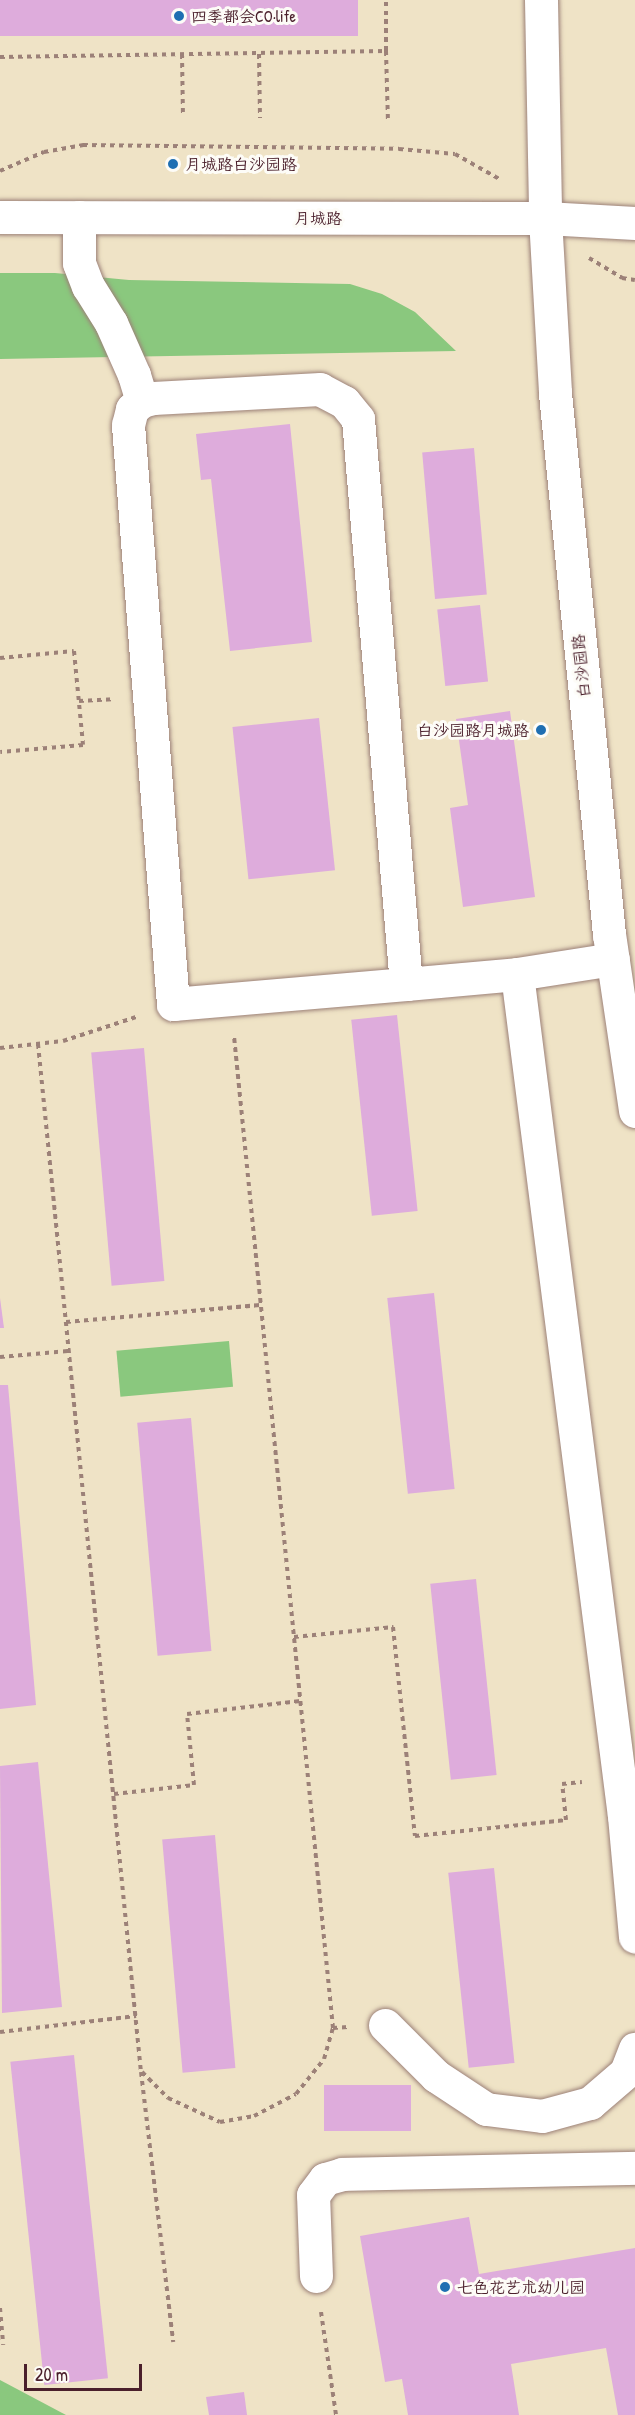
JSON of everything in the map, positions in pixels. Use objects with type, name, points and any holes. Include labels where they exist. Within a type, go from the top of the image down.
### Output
[{"type":"street","name":"白沙园路","points":[[541,0],[545,218],[555,393],[614,959],[635,1111]]},
{"type":"street","name":"月城路","points":[[0,217],[545,218],[635,223]]},
{"type":"street","points":[[79,217],[79,263],[88,286],[119,340],[142,401]]},
{"type":"street","points":[[406,984],[358,419],[344,402],[320,389],[153,398],[142,401],[132,409],[128,425],[173,1004],[406,984],[517,974],[614,959]]},
{"type":"street","points":[[517,974],[619,1778],[635,1937]]},
{"type":"street","points":[[385,2025],[436,2076],[486,2109],[542,2116],[590,2103],[626,2072],[635,2049]]},
{"type":"street","points":[[316,2276],[313,2195],[325,2179],[342,2174],[635,2168]]},
{"type":"path","points":[[386,0],[388,121]]},
{"type":"path","points":[[0,57],[386,51]]},
{"type":"path","points":[[182,54],[183,116]]},
{"type":"path","points":[[259,54],[260,118]]},
{"type":"path","points":[[0,171],[44,152],[83,145],[399,149],[455,154],[503,181]]},
{"type":"path","points":[[0,658],[74,651],[83,745],[0,752]]},
{"type":"path","points":[[141,2072],[168,2098],[219,2122],[254,2116],[296,2094],[324,2059],[333,2028],[230,999]]},
{"type":"path","points":[[0,1048],[63,1041],[173,1004]]},
{"type":"path","points":[[38,1044],[141,2072],[173,2342]]},
{"type":"path","points":[[66,1322],[260,1305]]},
{"type":"path","points":[[0,1358],[69,1351]]},
{"type":"path","points":[[294,1637],[393,1627],[415,1836],[566,1820],[562,1784],[619,1778]]},
{"type":"path","points":[[114,1794],[194,1785],[187,1714],[300,1701]]},
{"type":"path","points":[[0,2032],[136,2016]]},
{"type":"path","points":[[316,2276],[336,2415]]},
{"type":"path","points":[[0,2308],[3,2345]]},
{"type":"green space","points":[[0,273],[55,273],[129,280],[350,284],[382,294],[415,312],[456,351],[0,359]]},
{"type":"green space","points":[[229,1341],[233,1387],[120,1397],[116,1351]]},
{"type":"green space","points":[[0,2380],[66,2415],[0,2415]]},
{"type":"building","name":"四季都会CO·life","points":[[0,0],[358,0],[358,36],[0,36]]},
{"type":"building","points":[[290,424],[312,642],[230,651],[211,479],[201,480],[196,434]]},
{"type":"building","points":[[474,448],[487,594],[435,599],[422,453]]},
{"type":"building","points":[[480,605],[488,682],[445,686],[437,609]]},
{"type":"building","points":[[510,711],[535,897],[463,907],[450,808],[468,805],[456,719]]},
{"type":"building","points":[[319,718],[335,870],[248,879],[232,727]]},
{"type":"building","points":[[397,1015],[418,1211],[372,1216],[351,1020]]},
{"type":"building","points":[[144,1048],[164,1281],[112,1286],[91,1053]]},
{"type":"building","points":[[434,1293],[455,1489],[408,1494],[387,1298]]},
{"type":"building","points":[[0,1298],[4,1328],[0,1328]]},
{"type":"building","points":[[0,1385],[8,1385],[36,1705],[0,1709]]},
{"type":"building","points":[[191,1418],[211,1651],[158,1656],[137,1423]]},
{"type":"building","points":[[476,1579],[497,1775],[451,1780],[430,1584]]},
{"type":"building","points":[[38,1762],[62,2007],[2,2013],[0,1766]]},
{"type":"building","points":[[215,1835],[235,2068],[183,2073],[162,1840]]},
{"type":"building","points":[[494,1868],[514,2063],[469,2068],[448,1873]]},
{"type":"building","points":[[74,2055],[108,2378],[44,2385],[10,2062]]},
{"type":"building","points":[[324,2085],[411,2085],[411,2131],[324,2131]]},
{"type":"building","points":[[469,2217],[479,2274],[635,2248],[635,2415],[618,2415],[606,2348],[511,2364],[519,2415],[408,2415],[402,2379],[385,2382],[360,2236]]},
{"type":"building","points":[[244,2392],[247,2415],[209,2415],[206,2397]]},
{"type":"place","name":"四季都会CO·life","points":[[179,16]]},
{"type":"place","name":"月城路白沙园路","points":[[173,164]]},
{"type":"place","name":"白沙园路月城路","points":[[541,730]]},
{"type":"place","name":"七色花艺术幼儿园","points":[[445,2287]]}]
